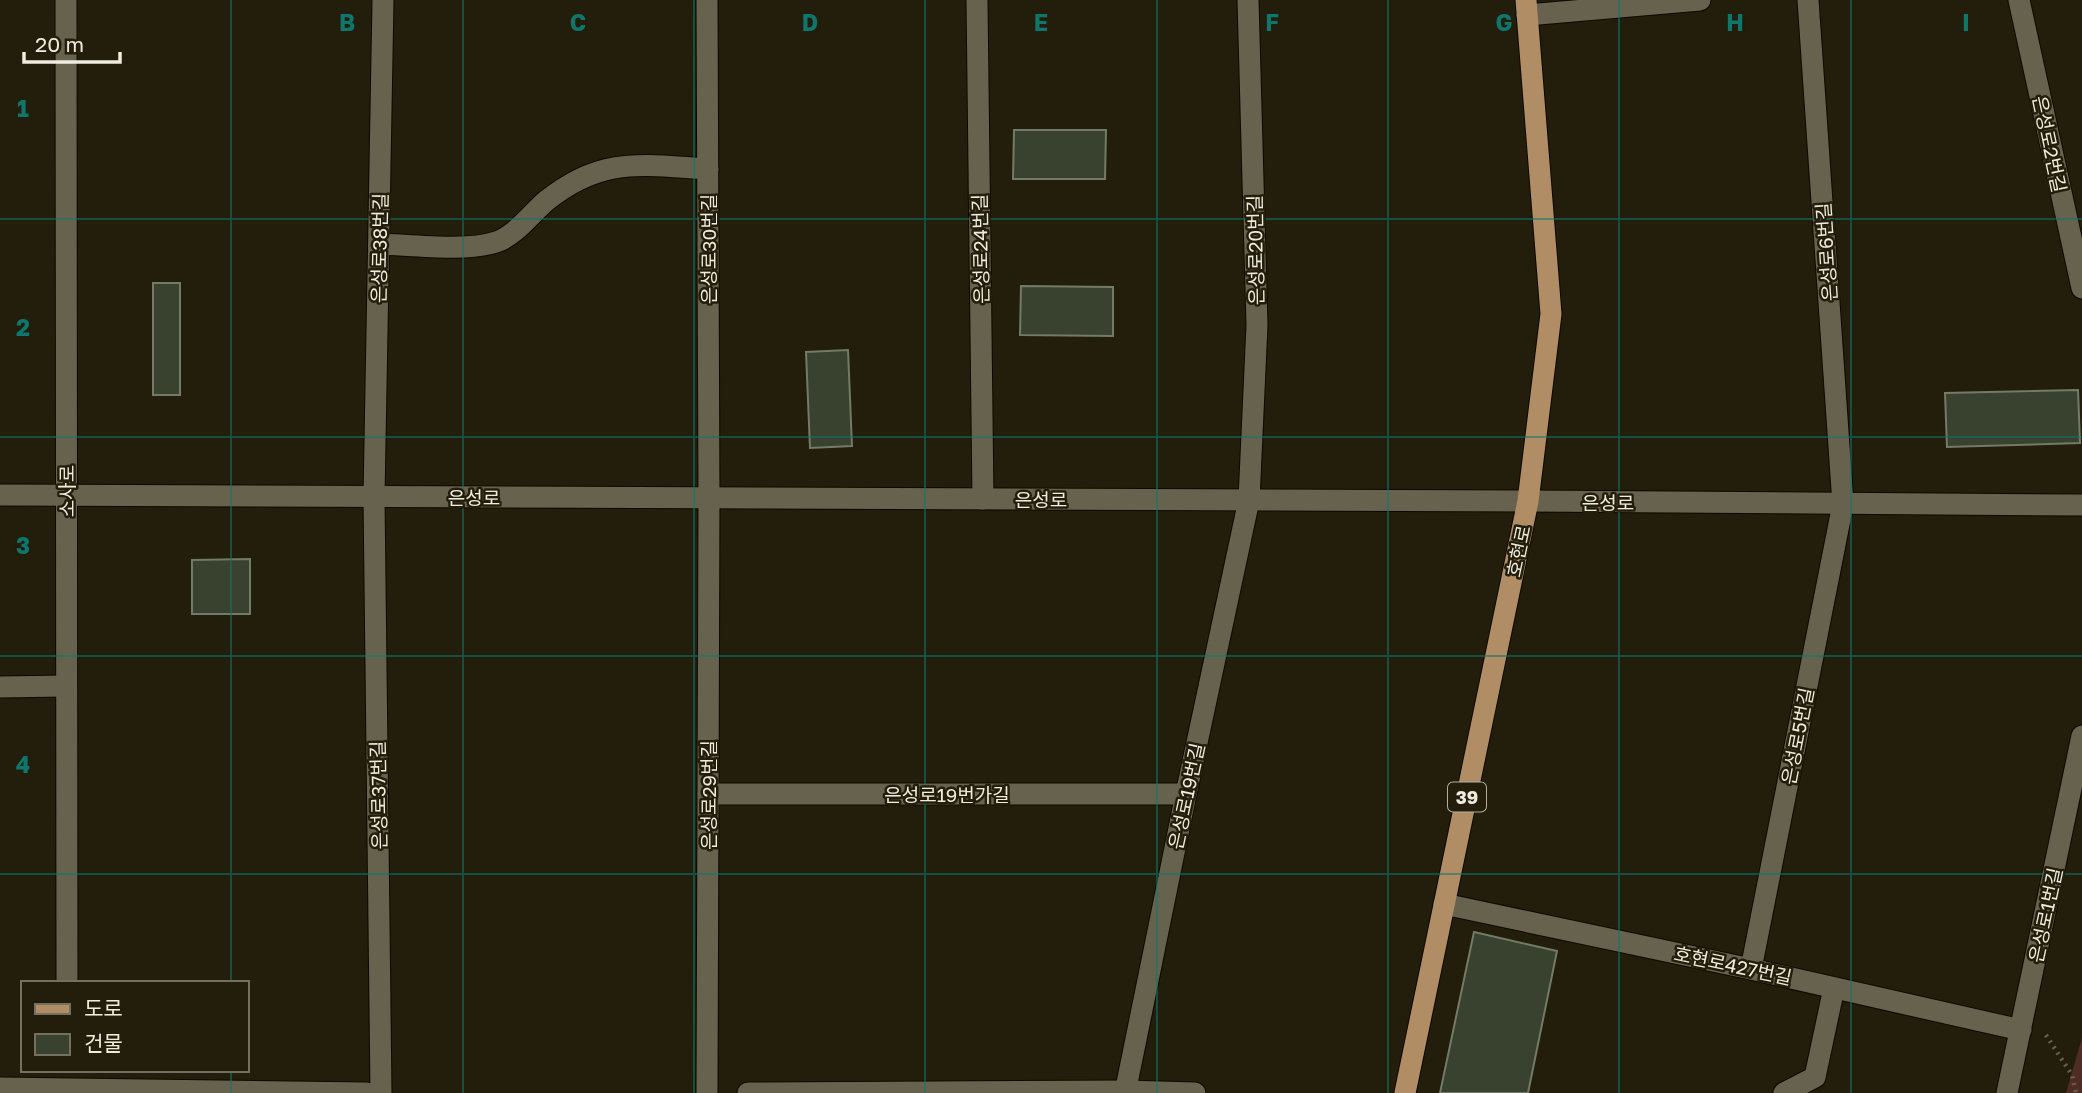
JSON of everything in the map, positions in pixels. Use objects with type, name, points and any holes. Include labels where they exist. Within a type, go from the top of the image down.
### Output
[{"type":"main road","name":"호현로","points":[[1405,1093],[1528,501],[1551,314],[1527,7]]},
{"type":"street","name":"소사로","points":[[66,0],[67,981]]},
{"type":"street","name":"은성로38번길","points":[[374,497],[383,0]]},
{"type":"street","name":"은성로30번길","points":[[707,0],[709,498]]},
{"type":"street","name":"은성로24번길","points":[[976,0],[983,499]]},
{"type":"street","name":"은성로20번길","points":[[1248,0],[1256,325],[1249,500]]},
{"type":"street","points":[[1527,7],[1700,0]]},
{"type":"street","name":"은성로6번길","points":[[1808,0],[1843,504]]},
{"type":"street","name":"은성로2번길","points":[[2019,0],[2082,288]]},
{"type":"street","points":[[379,244],[483,246],[500,241],[551,197],[581,177],[603,169],[630,165],[708,169]]},
{"type":"street","name":"은성로","points":[[0,495],[2082,505]]},
{"type":"street","name":"은성로37번길","points":[[374,497],[381,1093]]},
{"type":"street","name":"은성로29번길","points":[[707,1093],[709,498]]},
{"type":"street","name":"은성로19번길","points":[[1125,1092],[1249,500]]},
{"type":"street","name":"은성로5번길","points":[[1751,969],[1843,504]]},
{"type":"street","points":[[0,687],[66,686]]},
{"type":"street","name":"은성로1번길","points":[[2007,1093],[2082,736]]},
{"type":"street","name":"은성로19번가길","points":[[708,794],[1186,794]]},
{"type":"street","name":"호현로427번길","points":[[1444,904],[2021,1030]]},
{"type":"street","points":[[1784,1093],[1815,1077],[1834,988]]},
{"type":"street","points":[[0,1088],[67,1084],[367,1093]]},
{"type":"street","points":[[748,1093],[1195,1093]]},
{"type":"path","points":[[2021,1030],[2043,1030],[2071,1075],[2076,1093]]},
{"type":"shaded area","points":[[2082,1038],[2082,1093],[2066,1093]]},
{"type":"building","points":[[1014,130],[1106,130],[1105,179],[1013,179]]},
{"type":"building","points":[[153,283],[180,283],[180,395],[153,395]]},
{"type":"building","points":[[1021,286],[1113,287],[1113,336],[1020,335]]},
{"type":"building","points":[[848,350],[852,446],[810,448],[806,352]]},
{"type":"building","points":[[2078,390],[2080,443],[1947,447],[1945,393]]},
{"type":"building","points":[[250,559],[250,614],[192,614],[192,560]]},
{"type":"building","points":[[1474,932],[1557,951],[1528,1093],[1440,1093]]}]
